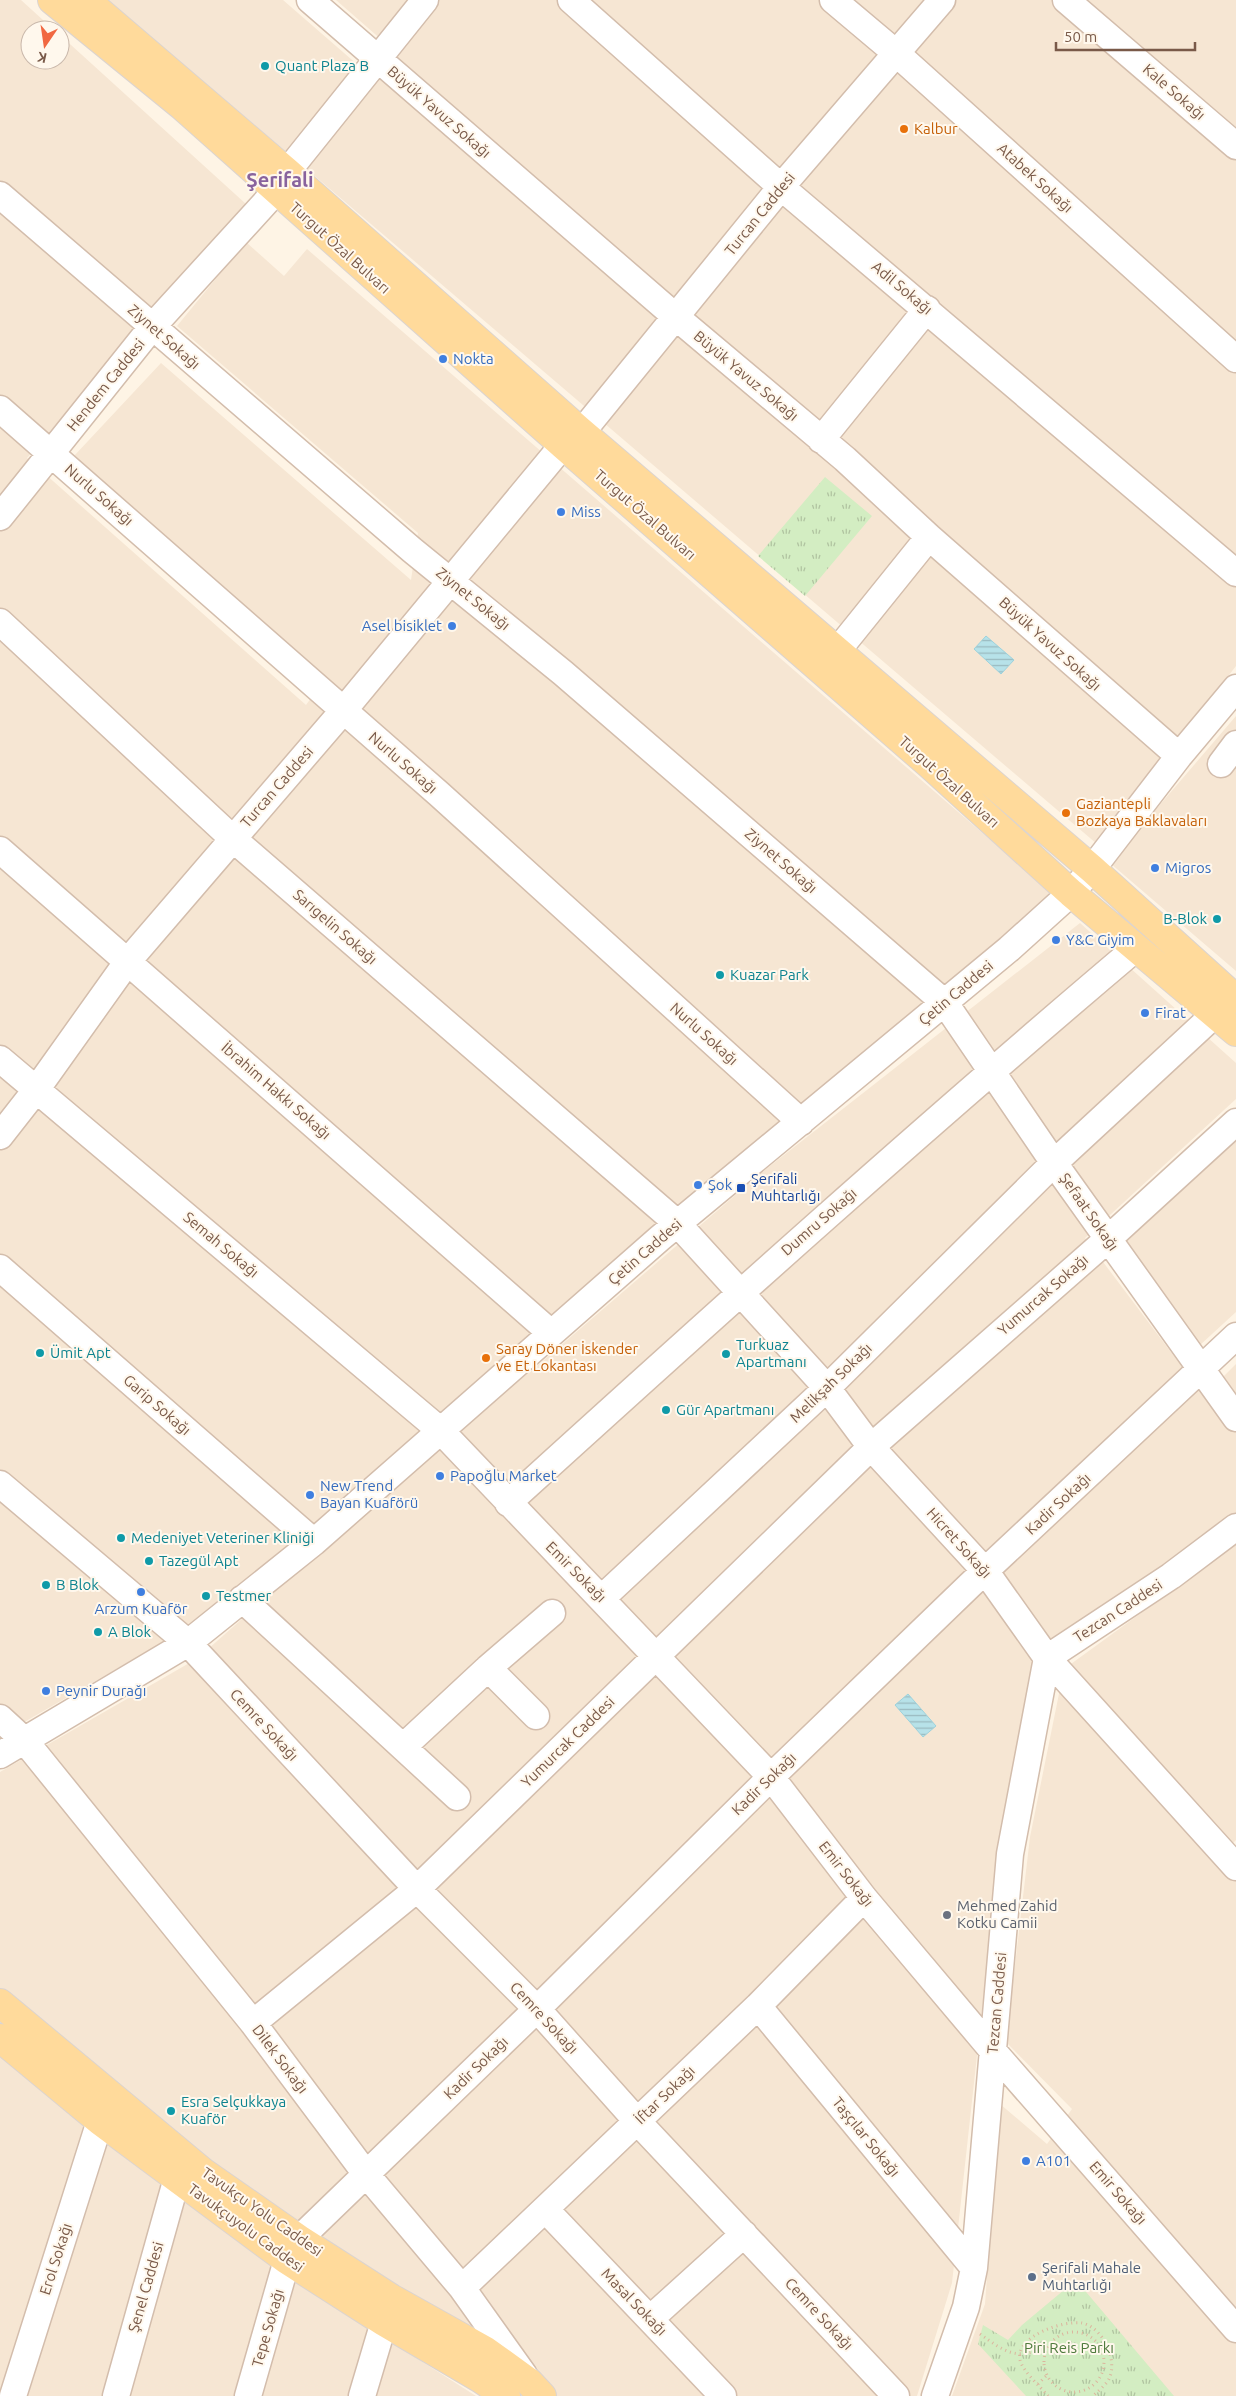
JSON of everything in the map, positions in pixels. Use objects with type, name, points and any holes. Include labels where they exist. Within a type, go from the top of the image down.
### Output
[{"type":"main road","name":"Turgut Özal Bulvarı","points":[[52,0],[182,106],[282,182]]},
{"type":"main road","name":"Turgut Özal Bulvarı","points":[[86,0],[282,182],[571,438],[784,636],[1071,893],[1136,948],[1226,1006]]},
{"type":"main road","name":"Turgut Özal Bulvarı","points":[[571,438],[838,650],[1092,869],[1226,981],[1226,1006],[1236,1032]]},
{"type":"main road","name":"Tavukçu Yolu Caddesi","points":[[0,2003],[293,2249],[391,2298],[486,2351],[536,2389]]},
{"type":"main road","name":"Tavukçuyolu Caddesi","points":[[1,2041],[100,2121],[177,2178],[293,2249],[384,2322],[478,2387],[506,2396]]},
{"type":"street","name":"Büyük Yavuz Sokağı","points":[[310,0],[821,440],[1179,756]]},
{"type":"street","name":"Hendem Caddesi","points":[[0,517],[152,327],[282,182],[425,0]]},
{"type":"street","name":"Adil Sokağı","points":[[571,0],[781,187],[1236,573]]},
{"type":"street","name":"Atabek Sokağı","points":[[833,0],[896,53],[1236,359]]},
{"type":"street","name":"Turcan Caddesi","points":[[0,1136],[36,1090],[128,962],[232,838],[343,711],[450,580],[571,438],[590,422],[781,187],[942,0]]},
{"type":"street","name":"Kale Sokağı","points":[[1066,0],[1236,146]]},
{"type":"street","name":"Ziynet Sokağı","points":[[0,195],[412,550],[563,673],[945,1003]]},
{"type":"street","points":[[821,440],[927,309]]},
{"type":"street","name":"Nurlu Sokağı","points":[[0,409],[439,794],[801,1122]]},
{"type":"street","points":[[838,650],[929,537]]},
{"type":"street","name":"Sarıgelin Sokağı","points":[[0,622],[232,838],[677,1223]]},
{"type":"street","name":"Çetin Caddesi","points":[[0,1755],[188,1642],[314,1542],[677,1223],[945,1003],[1071,893],[1092,869],[1179,756],[1236,689]]},
{"type":"street","name":"İbrahim Hakkı Sokağı","points":[[0,850],[551,1333]]},
{"type":"street","name":"Dumru Sokağı","points":[[508,1503],[740,1292],[992,1069],[1136,948]]},
{"type":"street","name":"Şefaat Sokağı","points":[[945,1003],[992,1069],[1054,1163],[1236,1418]]},
{"type":"street","points":[[1054,1163],[1226,1006]]},
{"type":"street","name":"Semah Sokağı","points":[[0,1059],[442,1431]]},
{"type":"street","name":"Yumurcak Sokağı","points":[[871,1447],[1108,1239],[1236,1122]]},
{"type":"street","name":"Melikşah Sokağı","points":[[602,1598],[827,1388],[1054,1163]]},
{"type":"street","name":"Hicret Sokağı","points":[[677,1223],[827,1388],[871,1447],[986,1572],[1047,1658],[1236,1867]]},
{"type":"street","name":"Garip Sokağı","points":[[0,1268],[314,1542]]},
{"type":"street","name":"Kadir Sokağı","points":[[293,2249],[366,2174],[537,2009],[771,1777],[1236,1336]]},
{"type":"street","name":"Emir Sokağı","points":[[442,1431],[508,1503],[602,1598],[771,1777],[864,1898],[993,2051],[1236,2328]]},
{"type":"street","name":"Yumurcak Caddesi","points":[[253,2023],[417,1889],[871,1447]]},
{"type":"street","name":"Cemre Sokağı","points":[[0,1484],[188,1642],[417,1889],[537,2009],[637,2121],[896,2396]]},
{"type":"street","name":"Tezcan Caddesi","points":[[935,2396],[961,2320],[974,2268],[1010,1854],[1047,1658],[1171,1576],[1236,1527]]},
{"type":"street","points":[[242,1599],[457,1796]]},
{"type":"street","points":[[403,1747],[488,1668],[552,1613]]},
{"type":"street","points":[[488,1668],[536,1716]]},
{"type":"street","name":"Dilek Sokağı","points":[[0,1718],[25,1741],[253,2023],[366,2174],[462,2288],[536,2389]]},
{"type":"street","name":"İftar Sokağı","points":[[462,2288],[758,2006],[864,1898]]},
{"type":"street","name":"Taşçılar Sokağı","points":[[758,2006],[974,2268]]},
{"type":"street","name":"Erol Sokağı","points":[[13,2396],[100,2121]]},
{"type":"street","name":"Şenel Caddesi","points":[[116,2396],[177,2178]]},
{"type":"street","name":"Masal Sokağı","points":[[546,2209],[723,2396]]},
{"type":"street","points":[[650,2319],[744,2234]]},
{"type":"street","name":"Tepe Sokağı","points":[[248,2396],[293,2249]]},
{"type":"street","points":[[362,2396],[384,2322]]},
{"type":"path","points":[[961,2320],[1000,2349],[1014,2354],[1036,2352],[1064,2334],[1084,2334],[1099,2345],[1104,2363],[1097,2381],[1080,2391],[1060,2388],[1048,2375],[1044,2364],[1045,2354],[1049,2345]]},
{"type":"path","points":[[1048,2396],[1021,2363],[1019,2354],[1025,2341],[1040,2332],[1061,2324],[1083,2323],[1097,2333],[1109,2348],[1113,2365],[1109,2380],[1093,2396]]},
{"type":"path","points":[[1038,2384],[1048,2375]]},
{"type":"shaded area","points":[[0,0],[21,0],[43,20],[20,20],[20,70],[70,70],[70,44],[246,204],[27,458],[306,705],[326,677],[74,456],[161,363],[411,580],[418,533],[177,326],[246,242],[284,276],[307,249],[1053,894],[304,1536],[170,1638],[0,1736]]},
{"type":"shaded area","points":[[106,0],[283,0],[359,66],[288,153]]},
{"type":"shaded area","points":[[336,0],[1236,0],[1236,666],[1097,844],[303,166],[399,55]]},
{"type":"shaded area","points":[[1236,716],[1236,971],[1110,863]]},
{"type":"shaded area","points":[[1080,923],[1236,1063],[1236,1099],[1085,1238],[1204,1396],[1236,1364],[1236,1513],[1035,1659],[1000,1846],[952,2283],[917,2396],[554,2396],[387,2285],[154,2125],[0,1993],[0,1772],[198,1658],[441,1442],[530,1372],[761,1173]]},
{"type":"shaded area","points":[[1236,1130],[1236,1312],[1199,1346],[1121,1241]]},
{"type":"shaded area","points":[[1236,1544],[1236,1840],[1233,1843],[1236,1847],[1236,2396],[952,2396],[985,2304],[1000,2104],[1047,2144],[1072,2109],[1006,2042],[1030,1837],[1064,1669]]},
{"type":"shaded area","points":[[0,2051],[308,2289],[476,2396],[0,2396]]},
{"type":"green space","points":[[825,477],[872,516],[805,596],[758,556]]},
{"type":"green space","name":"Piri Reis Parkı","points":[[1076,2280],[1174,2396],[1026,2396],[978,2344],[983,2325],[1008,2340],[1022,2325]]},
{"type":"water","points":[[986,636],[1014,660],[1001,674],[974,649]]},
{"type":"water","points":[[908,1694],[936,1726],[923,1737],[895,1705]]},
{"type":"place","name":"Quant Plaza B","points":[[265,66]]},
{"type":"place","name":"Kalbur","points":[[904,129]]},
{"type":"place","name":"Nokta","points":[[443,359]]},
{"type":"place","name":"Miss","points":[[561,512]]},
{"type":"place","name":"Asel bisiklet","points":[[452,626]]},
{"type":"place","name":"Gaziantepli Bozkaya Baklavaları","points":[[1066,813]]},
{"type":"place","name":"Migros","points":[[1155,868]]},
{"type":"place","name":"B-Blok","points":[[1217,919]]},
{"type":"place","name":"Y&C Giyim","points":[[1056,940]]},
{"type":"place","name":"Kuazar Park","points":[[720,975]]},
{"type":"place","name":"Firat","points":[[1145,1013]]},
{"type":"place","name":"Şok","points":[[698,1185]]},
{"type":"place","name":"Şerifali Muhtarlığı","points":[[741,1188]]},
{"type":"place","name":"Ümit Apt","points":[[40,1353]]},
{"type":"place","name":"Turkuaz Apartmanı","points":[[726,1354]]},
{"type":"place","name":"Saray Döner İskender ve Et Lokantası","points":[[486,1358]]},
{"type":"place","name":"Gür Apartmanı","points":[[666,1410]]},
{"type":"place","name":"Papoğlu Market","points":[[440,1476]]},
{"type":"place","name":"New Trend Bayan Kuaförü","points":[[310,1495]]},
{"type":"place","name":"Medeniyet Veteriner Kliniği","points":[[121,1538]]},
{"type":"place","name":"Tazegül Apt","points":[[149,1561]]},
{"type":"place","name":"B Blok","points":[[46,1585]]},
{"type":"place","name":"Arzum Kuaför","points":[[141,1592]]},
{"type":"place","name":"Testmer","points":[[206,1596]]},
{"type":"place","name":"A Blok","points":[[98,1632]]},
{"type":"place","name":"Peynir Durağı","points":[[46,1691]]},
{"type":"place","name":"Mehmed Zahid Kotku Camii","points":[[947,1915]]},
{"type":"place","name":"Esra Selçukkaya Kuaför","points":[[171,2111]]},
{"type":"place","name":"A101","points":[[1026,2161]]},
{"type":"place","name":"Şerifali Mahale Muhtarlığı","points":[[1032,2277]]},
{"type":"district","name":"Şerifali","points":[[280,180]]}]
